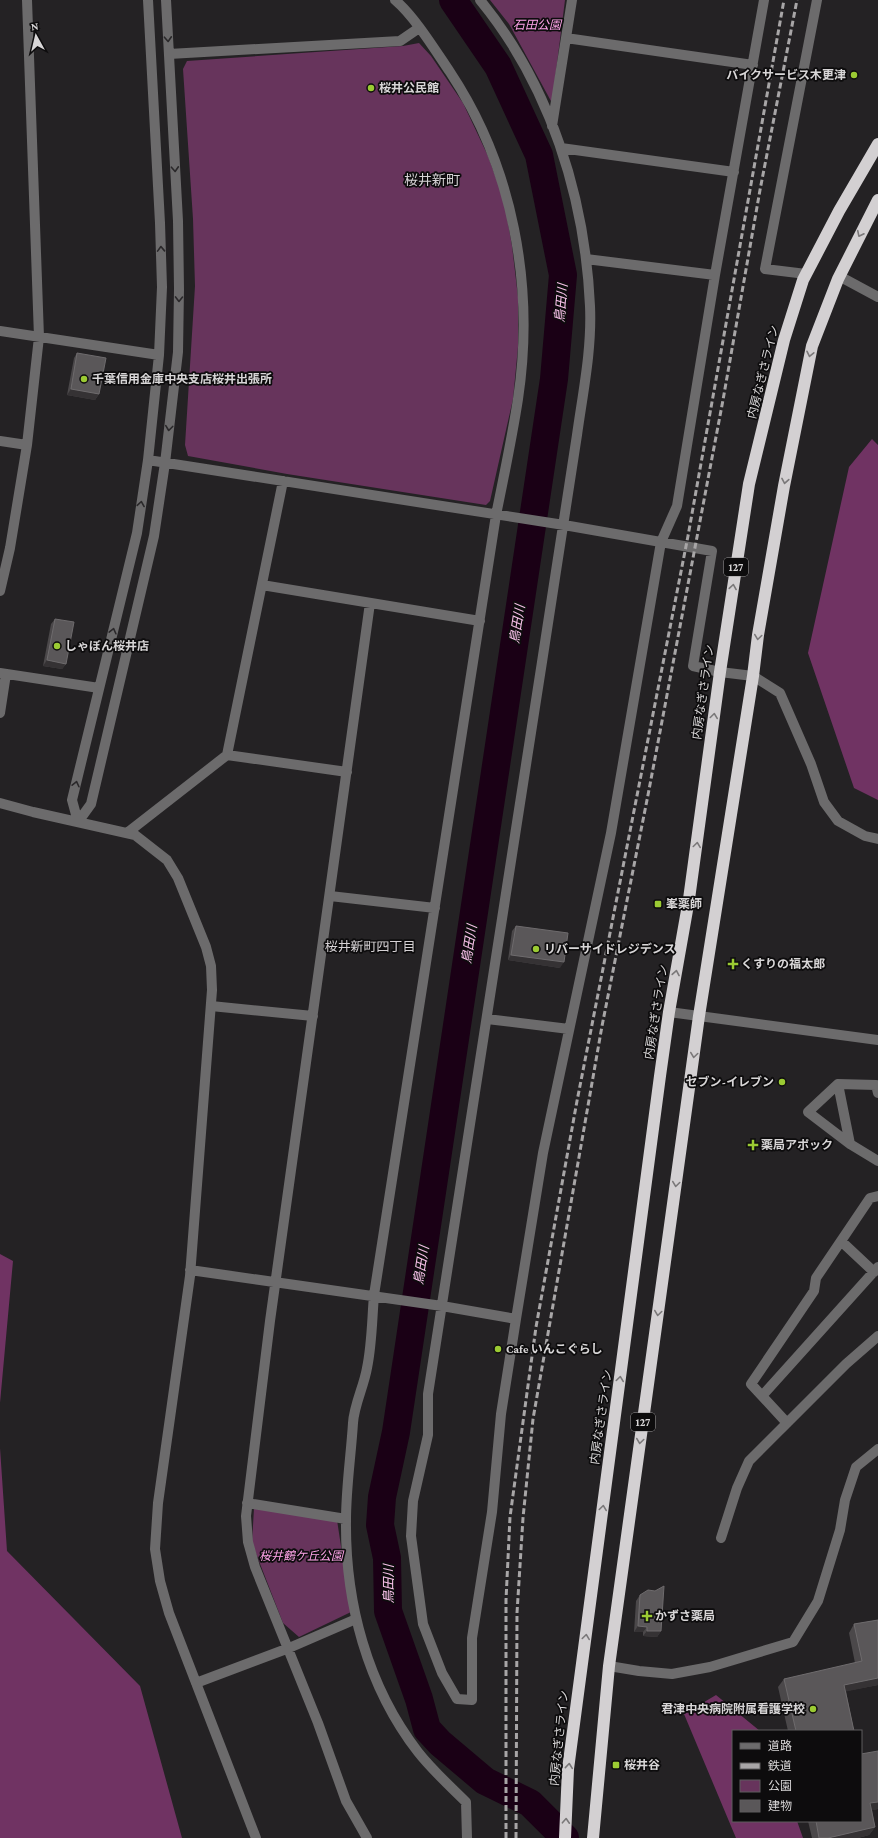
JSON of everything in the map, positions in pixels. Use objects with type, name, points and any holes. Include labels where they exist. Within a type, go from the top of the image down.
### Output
[{"type":"highway","name":"内房なぎさライン","points":[[565,1838],[569,1761],[669,1012],[689,899],[720,672],[749,484],[784,340],[806,274],[839,211],[878,144]]},
{"type":"highway","name":"127","points":[[593,1834],[609,1666],[699,1016],[753,676],[758,635],[784,486],[812,346],[839,276],[878,200]]},
{"type":"street","points":[[0,591],[5,548],[27,445],[39,337],[27,0]]},
{"type":"street","points":[[78,822],[72,800],[98,688],[137,533],[148,460],[159,354],[162,287],[148,0]]},
{"type":"street","points":[[78,822],[91,804],[154,536],[165,463],[178,352],[178,221],[166,0]]},
{"type":"street","points":[[395,0],[419,28],[467,97],[493,154],[507,197],[517,245],[524,297],[523,342],[518,398],[496,515],[435,908],[368,1367],[353,1422],[346,1519],[348,1562],[356,1619],[369,1663],[382,1695],[418,1752],[438,1775],[466,1802],[467,1838]]},
{"type":"street","points":[[480,0],[518,52],[561,148],[573,184],[586,259],[590,309],[589,351],[564,525],[487,1018],[439,1305],[428,1394],[428,1435],[413,1501],[411,1536],[423,1624],[442,1673],[457,1699],[472,1700],[472,1638],[492,1512],[501,1414],[544,1153],[611,833],[661,542],[677,506],[715,275],[764,0]]},
{"type":"street","points":[[552,126],[572,0]]},
{"type":"street","points":[[806,274],[765,268],[817,0]]},
{"type":"street","points":[[169,54],[400,40],[419,28]]},
{"type":"street","points":[[566,38],[753,65]]},
{"type":"street","points":[[561,148],[734,172]]},
{"type":"street","points":[[586,259],[715,275]]},
{"type":"street","points":[[839,276],[878,297]]},
{"type":"street","points":[[0,331],[159,354]]},
{"type":"street","points":[[0,441],[27,445]]},
{"type":"street","points":[[148,460],[564,525],[712,551],[693,666],[720,672],[753,676],[780,693],[811,764],[824,802],[838,821],[865,836],[878,839]]},
{"type":"street","points":[[127,833],[227,756],[283,481]]},
{"type":"street","points":[[262,585],[480,621]]},
{"type":"street","points":[[367,1838],[346,1801],[289,1648],[255,1567],[248,1542],[246,1516],[275,1282],[370,603]]},
{"type":"street","points":[[0,713],[3,673],[98,688]]},
{"type":"street","points":[[227,756],[347,772]]},
{"type":"street","points":[[0,803],[135,835],[167,860],[178,878],[206,947],[211,966],[211,1006],[190,1270],[158,1503],[156,1549],[160,1581],[169,1613],[256,1838]]},
{"type":"street","points":[[330,896],[435,908]]},
{"type":"street","points":[[211,1006],[313,1016]]},
{"type":"street","points":[[669,1012],[878,1040]]},
{"type":"street","points":[[487,1018],[570,1029]]},
{"type":"street","points":[[878,1093],[876,1085],[838,1084],[808,1112],[850,1144],[878,1161]]},
{"type":"street","points":[[838,1084],[850,1144]]},
{"type":"street","points":[[787,1423],[751,1384],[814,1291],[816,1278],[870,1198],[878,1196]]},
{"type":"street","points":[[762,1396],[876,1270],[841,1241]]},
{"type":"street","points":[[190,1270],[439,1305],[516,1319]]},
{"type":"street","points":[[721,1538],[737,1488],[749,1461],[846,1364],[878,1336]]},
{"type":"street","points":[[609,1666],[672,1674],[710,1667],[793,1642],[818,1601],[840,1530],[845,1500],[856,1467],[878,1449]]},
{"type":"street","points":[[248,1503],[346,1519]]},
{"type":"street","points":[[196,1683],[289,1648],[356,1619]]},
{"type":"green space","name":"石田公園","points":[[490,0],[565,0],[552,103],[509,24]]},
{"type":"green space","points":[[419,43],[431,56],[463,103],[488,156],[504,200],[512,246],[518,297],[518,347],[513,399],[490,501],[486,505],[287,474],[188,456],[185,445],[195,286],[193,219],[183,69],[187,61],[403,46]]},
{"type":"green space","name":"桜井鶴ケ丘公園","points":[[254,1508],[337,1520],[351,1612],[299,1637],[283,1623],[252,1543]]},
{"type":"shaded area","points":[[872,439],[878,445],[878,800],[854,788],[808,653],[849,467]]},
{"type":"shaded area","points":[[0,1254],[13,1261],[0,1403]]},
{"type":"shaded area","points":[[0,1448],[7,1551],[140,1686],[182,1838],[0,1838]]},
{"type":"shaded area","points":[[716,1695],[759,1730],[732,1730],[732,1822],[797,1822],[803,1838],[736,1838],[684,1714]]},
{"type":"building","name":"千葉信用金庫中央支店桜井出張所","points":[[77,353],[106,358],[99,394],[71,389]]},
{"type":"building","name":"しゃぼん桜井店","points":[[55,619],[74,622],[66,664],[47,660]]},
{"type":"building","name":"リバーサイドレジデンス","points":[[516,926],[568,933],[564,962],[511,955]]},
{"type":"building","name":"かずさ薬局","points":[[664,1586],[661,1631],[647,1631],[647,1627],[638,1626],[640,1595],[648,1590],[655,1591]]},
{"type":"building","points":[[878,1620],[878,1678],[844,1685],[854,1730],[796,1730],[784,1679],[862,1661],[854,1624]]},
{"type":"building","points":[[878,1751],[878,1802],[870,1803],[875,1827],[828,1838],[819,1838],[816,1822],[862,1822],[862,1754]]},
{"type":"waterway","name":"鳥田川","points":[[453,0],[498,66],[539,155],[563,275],[554,379],[396,1432],[382,1497],[380,1525],[387,1558],[388,1611],[419,1699],[427,1729],[440,1743],[485,1781],[530,1803],[565,1838]]},
{"type":"railway","points":[[506,1838],[506,1600],[510,1517],[536,1327],[577,1101],[688,536],[784,0]]},
{"type":"railway","points":[[516,1838],[517,1613],[523,1518],[533,1419],[602,1026],[648,795],[723,400],[760,190],[797,0]]},
{"type":"place","name":"バイクサービス木更津","points":[[854,75]]},
{"type":"place","name":"桜井公民館","points":[[371,88]]},
{"type":"place","name":"千葉信用金庫中央支店桜井出張所","points":[[84,379]]},
{"type":"place","name":"しゃぼん桜井店","points":[[57,646]]},
{"type":"place","name":"峯薬師","points":[[658,904]]},
{"type":"place","name":"リバーサイドレジデンス","points":[[536,949]]},
{"type":"place","name":"くすりの福太郎","points":[[733,964]]},
{"type":"place","name":"セブン-イレブン","points":[[782,1082]]},
{"type":"place","name":"薬局アポック","points":[[753,1145]]},
{"type":"place","name":"Cafe いんこぐらし","points":[[498,1349]]},
{"type":"place","name":"かずさ薬局","points":[[647,1616]]},
{"type":"place","name":"君津中央病院附属看護学校","points":[[813,1709]]},
{"type":"place","name":"桜井谷","points":[[616,1765]]},
{"type":"district","name":"桜井新町","points":[[432,180]]},
{"type":"district","name":"桜井新町四丁目","points":[[370,946]]}]
